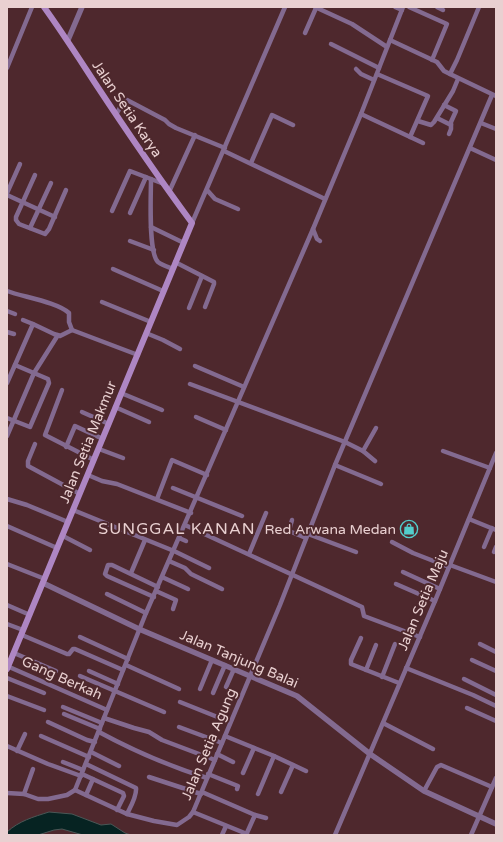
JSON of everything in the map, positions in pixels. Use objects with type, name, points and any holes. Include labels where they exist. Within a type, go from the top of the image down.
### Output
[{"type":"main road","name":"Jalan Setia Karya","points":[[44,7],[68,40],[169,192],[192,223]]},
{"type":"main road","name":"Jalan Setia Makmur","points":[[7,667],[30,615],[192,223]]},
{"type":"street","points":[[7,68],[32,7]]},
{"type":"street","points":[[68,40],[82,7]]},
{"type":"street","points":[[192,223],[285,7]]},
{"type":"street","points":[[305,34],[315,7],[352,24],[387,47]]},
{"type":"street","points":[[7,793],[24,794],[38,799],[48,799],[67,795],[75,790],[146,613],[207,475],[361,114],[403,9],[395,7]]},
{"type":"street","points":[[409,7],[447,24],[432,60]]},
{"type":"street","points":[[437,7],[443,10]]},
{"type":"street","points":[[450,74],[479,7]]},
{"type":"street","points":[[390,40],[439,64],[444,71],[458,79],[494,95]]},
{"type":"street","points":[[331,44],[379,68]]},
{"type":"street","points":[[356,69],[361,74],[374,80]]},
{"type":"street","points":[[377,74],[428,95],[410,137]]},
{"type":"street","points":[[418,121],[431,125],[454,91],[458,79]]},
{"type":"street","name":"Jalan Setia Agung","points":[[75,790],[127,814],[154,821],[177,825],[193,812],[292,574],[335,465],[494,95]]},
{"type":"street","points":[[116,114],[124,100],[127,100],[170,124],[325,199]]},
{"type":"street","points":[[444,105],[456,111],[448,134]]},
{"type":"street","points":[[361,114],[423,143]]},
{"type":"street","points":[[251,164],[272,115],[293,125]]},
{"type":"street","points":[[437,118],[451,124]]},
{"type":"street","points":[[482,123],[496,129]]},
{"type":"street","points":[[169,192],[195,135]]},
{"type":"street","points":[[470,148],[496,160]]},
{"type":"street","points":[[20,164],[7,194],[54,216]]},
{"type":"street","points":[[112,211],[128,172],[131,171],[164,184]]},
{"type":"street","points":[[35,174],[16,217],[19,224],[45,234],[66,190]]},
{"type":"street","points":[[130,212],[148,178]]},
{"type":"street","points":[[148,178],[151,238],[156,259],[159,263],[173,269]]},
{"type":"street","points":[[30,228],[51,183]]},
{"type":"street","points":[[207,190],[215,199],[238,209]]},
{"type":"street","points":[[150,227],[184,243]]},
{"type":"street","points":[[312,229],[317,239],[320,241]]},
{"type":"street","points":[[130,241],[154,250]]},
{"type":"street","points":[[175,262],[214,283],[205,307]]},
{"type":"street","points":[[113,269],[163,291]]},
{"type":"street","points":[[189,308],[202,276]]},
{"type":"street","points":[[7,291],[38,299],[66,311],[69,313],[69,322],[72,330],[138,355]]},
{"type":"street","points":[[102,302],[151,322]]},
{"type":"street","points":[[7,311],[15,314]]},
{"type":"street","points":[[23,320],[58,335],[64,335],[72,330]]},
{"type":"street","points":[[7,383],[33,324]]},
{"type":"street","points":[[7,332],[14,334]]},
{"type":"street","points":[[146,333],[180,349]]},
{"type":"street","points":[[7,436],[34,373],[58,335]]},
{"type":"street","points":[[7,418],[30,427],[49,383],[48,379],[15,365]]},
{"type":"street","points":[[195,366],[244,387]]},
{"type":"street","points":[[190,384],[345,442],[363,451],[375,461]]},
{"type":"street","points":[[62,390],[45,435],[94,460]]},
{"type":"street","points":[[121,393],[162,410]]},
{"type":"street","points":[[115,407],[149,422]]},
{"type":"street","points":[[82,412],[109,424]]},
{"type":"street","points":[[196,417],[226,430]]},
{"type":"street","points":[[66,447],[75,426],[103,439]]},
{"type":"street","points":[[363,451],[376,428]]},
{"type":"street","points":[[35,444],[28,461],[28,465],[80,494]]},
{"type":"street","points":[[99,449],[123,458]]},
{"type":"street","points":[[443,451],[493,466]]},
{"type":"street","name":"Jalan Setia Maju","points":[[335,835],[382,723],[420,638],[469,519],[493,466],[496,453]]},
{"type":"street","points":[[157,499],[172,460],[207,475]]},
{"type":"street","points":[[335,465],[381,484]]},
{"type":"street","points":[[88,474],[102,481],[117,484],[191,512]]},
{"type":"street","points":[[173,488],[242,516]]},
{"type":"street","points":[[7,499],[68,522]]},
{"type":"street","points":[[73,510],[174,551],[209,568]]},
{"type":"street","points":[[249,554],[266,513]]},
{"type":"street","points":[[469,519],[494,529],[484,547]]},
{"type":"street","points":[[292,520],[288,529],[289,531],[356,552]]},
{"type":"street","points":[[185,525],[362,607],[363,614],[365,616],[420,638]]},
{"type":"street","points":[[7,526],[57,548]]},
{"type":"street","points":[[62,536],[90,550]]},
{"type":"street","points":[[179,538],[186,541]]},
{"type":"street","points":[[131,574],[145,540]]},
{"type":"street","points":[[392,542],[413,553],[496,582]]},
{"type":"street","points":[[169,561],[185,568],[191,574],[222,589]]},
{"type":"street","points":[[7,563],[44,581]]},
{"type":"street","points":[[154,597],[105,574],[106,568],[110,564],[131,574],[176,600],[173,609]]},
{"type":"street","points":[[402,572],[440,589]]},
{"type":"street","points":[[162,577],[188,589]]},
{"type":"street","name":"Jalan Tanjung Balai","points":[[44,581],[140,630],[297,696],[370,754],[424,791],[496,824]]},
{"type":"street","points":[[396,584],[435,600]]},
{"type":"street","points":[[107,594],[146,613]]},
{"type":"street","points":[[7,605],[30,615]]},
{"type":"street","points":[[7,624],[67,654],[75,649],[123,670]]},
{"type":"street","points":[[80,637],[128,659]]},
{"type":"street","points":[[361,638],[351,662],[352,665],[399,684]]},
{"type":"street","points":[[382,677],[396,644]]},
{"type":"street","points":[[480,644],[496,652]]},
{"type":"street","points":[[366,670],[376,645]]},
{"type":"street","points":[[14,653],[56,671]]},
{"type":"street","points":[[200,689],[212,660]]},
{"type":"street","points":[[472,660],[496,671]]},
{"type":"street","points":[[126,665],[179,689]]},
{"type":"street","points":[[213,694],[225,665]]},
{"type":"street","name":"Gang Berkah","points":[[7,667],[107,710]]},
{"type":"street","points":[[406,668],[496,706]]},
{"type":"street","points":[[226,687],[234,669]]},
{"type":"street","points":[[89,672],[118,684]]},
{"type":"street","points":[[80,676],[164,712]]},
{"type":"street","points":[[7,678],[44,693]]},
{"type":"street","points":[[464,678],[496,695]]},
{"type":"street","points":[[7,696],[44,710]]},
{"type":"street","points":[[180,702],[230,722]]},
{"type":"street","points":[[63,707],[103,720],[150,732],[162,740],[215,760]]},
{"type":"street","points":[[467,708],[496,721]]},
{"type":"street","points":[[64,714],[99,730],[123,745],[155,760],[238,786],[237,790]]},
{"type":"street","points":[[48,722],[87,740],[95,742]]},
{"type":"street","points":[[382,723],[433,749]]},
{"type":"street","points":[[179,727],[222,743]]},
{"type":"street","points":[[17,751],[25,734]]},
{"type":"street","points":[[41,736],[119,766]]},
{"type":"street","points":[[225,736],[306,771]]},
{"type":"street","points":[[7,746],[48,764],[82,773]]},
{"type":"street","points":[[243,773],[254,748]]},
{"type":"street","points":[[217,754],[233,762]]},
{"type":"street","points":[[258,794],[274,756]]},
{"type":"street","points":[[63,762],[122,793],[124,796],[117,810]]},
{"type":"street","points":[[86,764],[136,788],[132,805],[127,814]]},
{"type":"street","points":[[281,792],[293,765]]},
{"type":"street","points":[[424,791],[437,767],[441,765],[492,787]]},
{"type":"street","points":[[24,794],[33,769]]},
{"type":"street","points":[[149,777],[201,793],[266,818]]},
{"type":"street","points":[[471,835],[496,778]]},
{"type":"street","points":[[86,795],[93,779]]},
{"type":"street","points":[[193,812],[247,835],[255,815]]},
{"type":"street","points":[[222,835],[226,826]]},
{"type":"water","points":[[49,812],[72,814],[101,825],[111,824],[131,835],[83,835],[62,829],[38,835],[7,835],[7,832],[21,822]]},
{"type":"place","name":"Red Arwana Medan","points":[[409,529]]},
{"type":"district","name":"SUNGGAL KANAN","points":[[177,529]]}]
